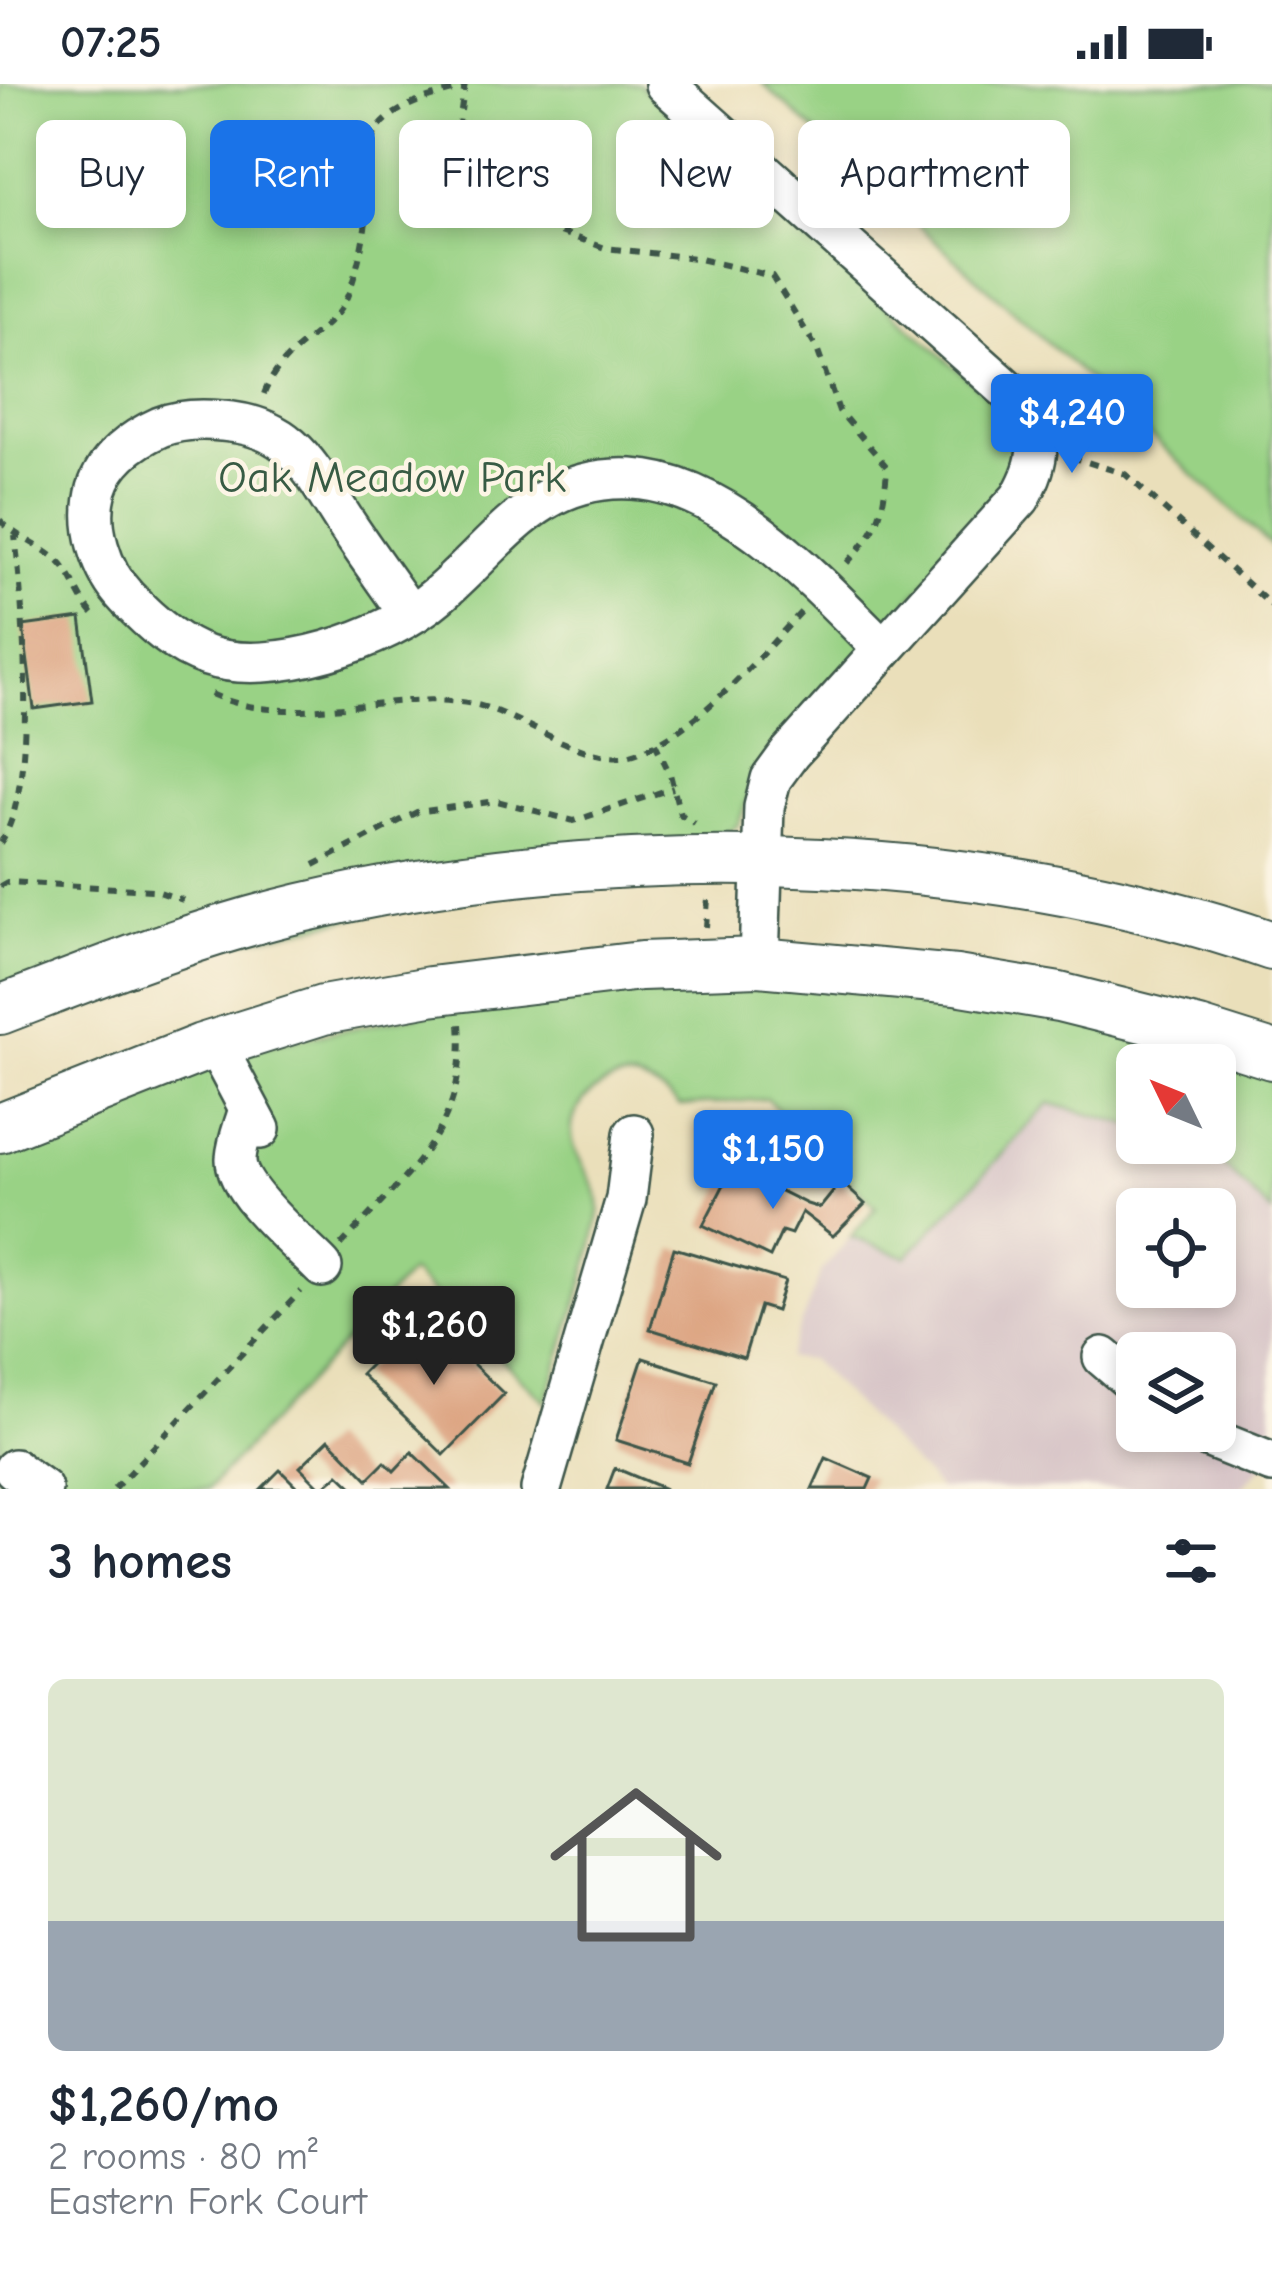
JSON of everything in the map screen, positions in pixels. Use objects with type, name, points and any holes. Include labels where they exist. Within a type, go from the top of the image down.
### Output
[{"type":"main road","points":[[0,1010],[159,950],[298,908],[399,888],[526,873],[709,862],[763,861],[955,875],[1082,896],[1272,946]]},
{"type":"main road","points":[[0,1128],[215,1044],[323,1010],[430,991],[641,966],[760,962],[956,980],[1059,998],[1272,1055]]},
{"type":"street","points":[[665,84],[1009,391],[1028,412],[1039,452],[1020,497],[771,779],[764,807],[760,962]]},
{"type":"street","points":[[409,614],[318,475],[291,445],[267,429],[199,419],[167,424],[118,453],[98,487],[95,524],[100,555],[116,586],[170,636],[209,657],[264,661],[325,654],[380,632],[435,598],[515,519],[544,500],[579,485],[636,479],[675,488],[731,516],[823,589],[883,649]]},
{"type":"street","points":[[215,1044],[254,1121],[236,1160],[246,1189],[322,1267]]},
{"type":"street","points":[[541,1489],[626,1199],[634,1134]]},
{"type":"street","points":[[1103,1357],[1116,1368]]},
{"type":"street","points":[[1236,1449],[1272,1463]]},
{"type":"path","points":[[251,425],[273,371],[335,315],[347,298],[368,206],[367,158],[375,130],[415,101],[465,88]]},
{"type":"path","points":[[1039,452],[1078,458],[1125,474],[1272,606]]},
{"type":"path","points":[[0,843],[17,808],[25,703],[15,536]]},
{"type":"path","points":[[655,742],[680,814],[711,829],[704,964]]},
{"type":"path","points":[[302,871],[417,812],[497,801],[574,821],[674,788]]},
{"type":"path","points":[[0,886],[7,882],[153,890],[194,904]]},
{"type":"shaded area","points":[[1050,1103],[1116,1121],[1116,1164],[1222,1164],[1272,1213],[1272,1457],[1240,1489],[939,1489],[811,1360],[787,1358],[822,1270],[851,1237],[907,1256]]},
{"type":"green space","name":"Oak Meadow Park","points":[[0,84],[639,84],[679,120],[616,120],[616,228],[774,228],[774,205],[997,405],[1010,427],[1015,463],[1009,488],[758,771],[738,825],[710,843],[0,992]]},
{"type":"green space","points":[[763,84],[1272,84],[1272,546],[922,228],[1070,228],[1070,120],[803,120]]},
{"type":"green space","points":[[760,982],[869,991],[1072,1020],[1159,1044],[1116,1044],[1116,1121],[1049,1103],[907,1257],[851,1237],[876,1207],[767,1099],[680,1106],[647,1083],[630,1079],[608,1083],[588,1096],[572,1126],[575,1149],[596,1192],[599,1213],[583,1285],[546,1402],[410,1272],[208,1489],[0,1489],[0,1145],[253,1048],[523,994]]},
{"type":"green space","points":[[1236,1065],[1272,1075],[1272,1213],[1222,1164],[1236,1164]]},
{"type":"building","points":[[81,618],[92,701],[34,709],[23,626]]},
{"type":"building","points":[[733,1167],[820,1208],[841,1182],[865,1204],[833,1236],[802,1212],[791,1234],[782,1231],[770,1257],[703,1225]]},
{"type":"building","points":[[674,1248],[785,1281],[776,1311],[760,1306],[744,1358],[650,1329]]},
{"type":"building","points":[[432,1324],[504,1394],[444,1455],[361,1374],[387,1348],[398,1359]]},
{"type":"building","points":[[643,1358],[716,1381],[688,1463],[616,1440]]},
{"type":"building","points":[[329,1439],[368,1479],[385,1462],[394,1471],[412,1452],[450,1489],[355,1489],[339,1474],[322,1489],[300,1467]]},
{"type":"building","points":[[826,1458],[872,1478],[867,1489],[812,1489]]},
{"type":"building","points":[[615,1468],[665,1489],[607,1489]]},
{"type":"building","points":[[280,1470],[299,1489],[261,1489]]}]
